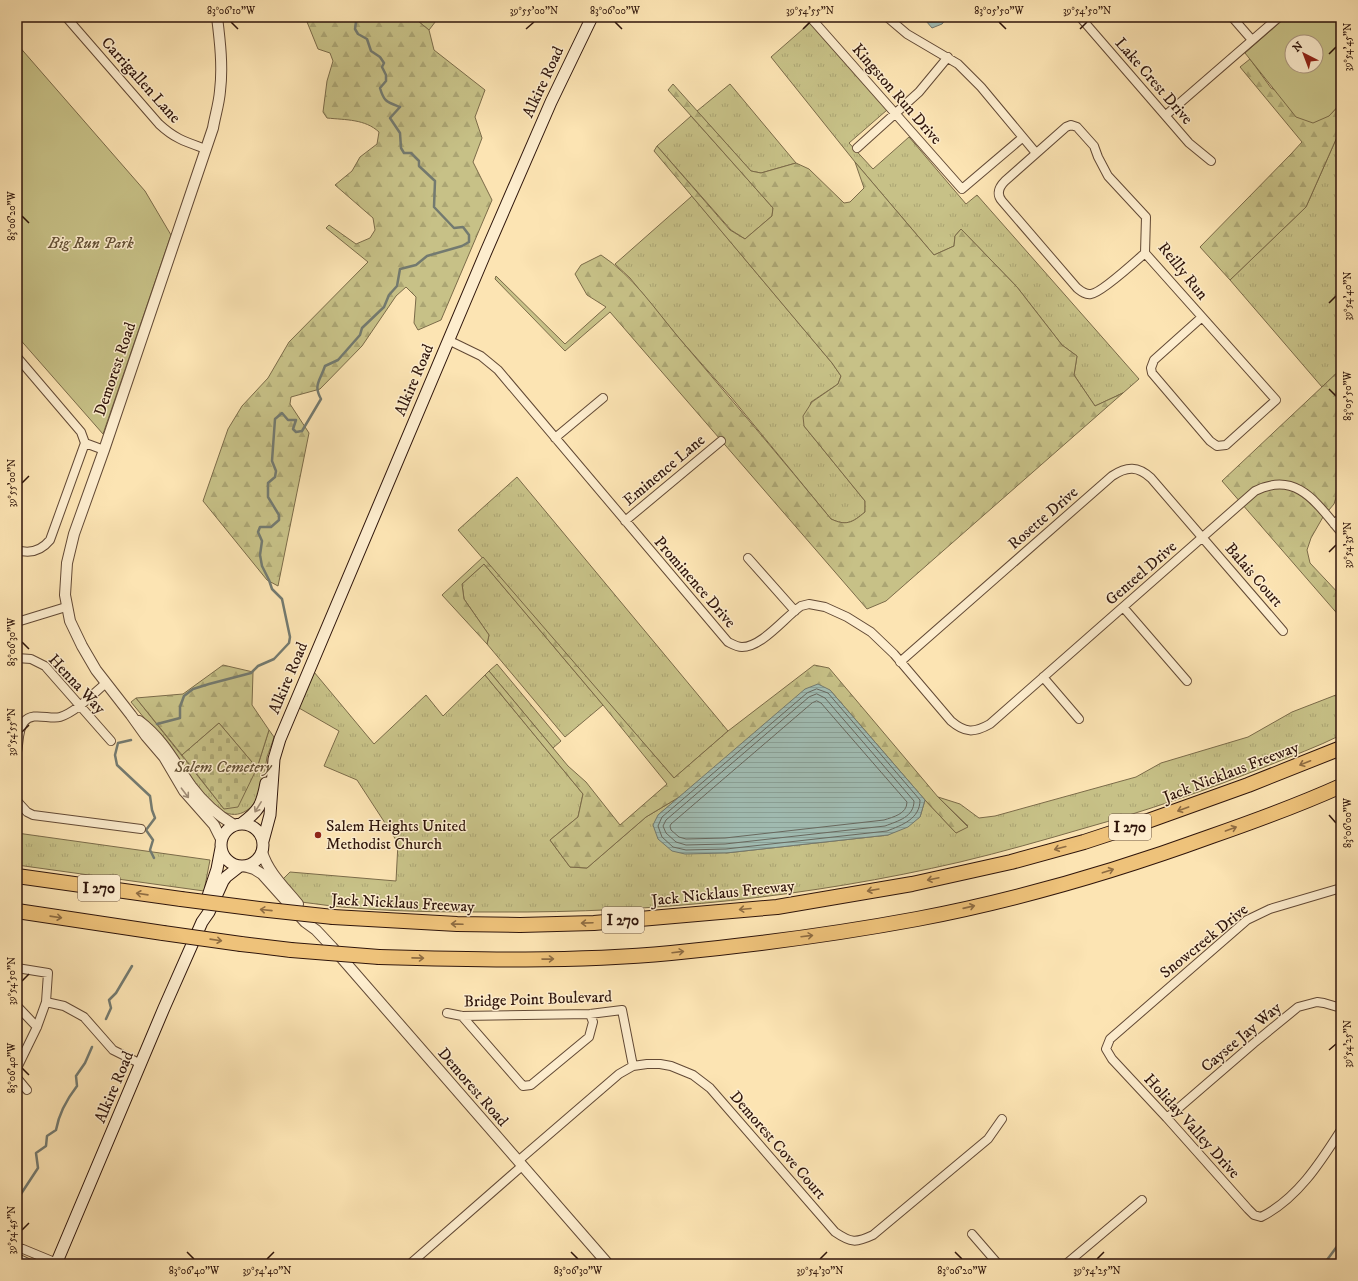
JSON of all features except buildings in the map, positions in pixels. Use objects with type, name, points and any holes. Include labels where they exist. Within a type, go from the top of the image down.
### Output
[{"type":"highway","name":"Jack Nicklaus Freeway","points":[[17,876],[259,909],[333,917],[457,924],[520,925],[594,923],[777,907],[912,884],[1010,862],[1084,842],[1146,822],[1248,785],[1341,748]]},
{"type":"highway","name":"I 270","points":[[17,912],[241,944],[291,950],[379,957],[552,959],[670,953],[829,934],[917,919],[1001,900],[1102,873],[1168,852],[1242,826],[1341,786]]},
{"type":"main road","name":"Alkire Road","points":[[237,824],[255,813],[260,805],[263,798],[268,769],[274,758],[280,739],[448,340],[551,102],[592,17]]},
{"type":"main road","name":"Alkire Road","points":[[262,846],[270,815],[274,758]]},
{"type":"main road","points":[[237,824],[247,824],[254,828],[260,834],[262,846],[259,858],[254,862],[242,866],[228,862],[223,855],[221,843],[226,830],[237,824]]},
{"type":"main road","name":"Alkire Road","points":[[202,922],[203,911],[217,869],[221,843]]},
{"type":"main road","name":"Alkire Road","points":[[57,1263],[202,922],[209,912],[223,881],[242,866]]},
{"type":"street","name":"Carrigallen Lane","points":[[66,17],[169,134],[206,149]]},
{"type":"street","name":"Demorest Road","points":[[217,17],[220,41],[220,92],[213,128],[74,534],[67,563],[65,582],[66,607],[70,621],[82,646],[106,683],[146,736],[164,757],[184,791],[214,825],[221,843]]},
{"type":"street","name":"Kingston Run Drive","points":[[810,17],[962,190],[1022,138]]},
{"type":"street","points":[[887,17],[907,34],[958,64],[981,87],[1036,153]]},
{"type":"street","name":"Lake Crest Drive","points":[[1080,17],[1189,143],[1211,161]]},
{"type":"street","points":[[1232,17],[1252,40]]},
{"type":"street","points":[[1166,115],[1279,17]]},
{"type":"street","points":[[858,148],[930,80],[948,57]]},
{"type":"street","name":"Reilly Run","points":[[1145,253],[1100,290],[1092,294],[1084,294],[1077,288],[1002,201],[999,195],[1002,184],[1066,127],[1071,125],[1077,127],[1094,146],[1108,176],[1146,217],[1145,253],[1276,400],[1226,446],[1217,446],[1210,441],[1152,373],[1151,368],[1154,360],[1202,317]]},
{"type":"street","name":"Prominence Drive","points":[[448,340],[476,352],[490,362],[722,637],[734,645],[741,647],[755,644],[801,606],[809,604],[825,607],[847,617],[870,632],[900,662],[951,721],[959,728],[969,731]]},
{"type":"street","points":[[17,357],[81,432],[85,442],[50,540],[44,547],[33,551],[27,552],[17,550]]},
{"type":"street","points":[[555,438],[603,398]]},
{"type":"street","name":"Eminence Lane","points":[[625,521],[720,440]]},
{"type":"street","points":[[85,442],[104,450]]},
{"type":"street","name":"Rosette Drive","points":[[900,662],[1112,476],[1125,469],[1139,470],[1145,473],[1202,537]]},
{"type":"street","name":"Genteel Drive","points":[[969,731],[980,730],[990,724],[1255,491],[1270,485],[1291,485],[1309,495],[1341,532]]},
{"type":"street","points":[[1334,524],[1341,518]]},
{"type":"street","name":"Balais Court","points":[[1202,537],[1283,631]]},
{"type":"street","points":[[748,558],[795,611]]},
{"type":"street","points":[[17,622],[66,607]]},
{"type":"street","points":[[1123,607],[1187,681]]},
{"type":"street","name":"Henna Way","points":[[17,658],[31,659],[45,666],[111,741]]},
{"type":"street","points":[[1043,678],[1079,719]]},
{"type":"street","points":[[17,752],[22,726],[27,719],[33,717],[60,717],[67,714],[106,683]]},
{"type":"street","name":"Demorest Road","points":[[131,715],[153,731],[191,786],[208,806],[216,813],[237,824]]},
{"type":"street","points":[[17,801],[27,812],[33,815],[141,829]]},
{"type":"street","name":"Demorest Road","points":[[262,846],[268,867],[310,918],[316,930]]},
{"type":"street","name":"Demorest Road","points":[[242,866],[254,869],[262,874],[305,922],[316,930],[608,1264]]},
{"type":"street","name":"Snowcreek Drive","points":[[1106,1049],[1110,1039],[1247,920],[1270,909],[1341,888]]},
{"type":"street","points":[[17,968],[48,973],[46,1002],[37,1027],[17,1068]]},
{"type":"street","points":[[46,1002],[64,1006],[84,1017],[113,1050],[141,1064]]},
{"type":"street","name":"Caysee Jay Way","points":[[1168,1118],[1298,1007],[1317,1002],[1341,1008]]},
{"type":"street","points":[[17,1006],[37,1027]]},
{"type":"street","name":"Bridge Point Boulevard","points":[[447,1013],[462,1016],[590,1014],[622,1010],[633,1066]]},
{"type":"street","points":[[462,1016],[523,1086],[527,1086],[531,1085],[589,1036],[593,1022],[590,1014]]},
{"type":"street","name":"Holiday Valley Drive","points":[[1106,1049],[1112,1059],[1168,1118],[1254,1215],[1261,1217],[1269,1213],[1302,1185],[1341,1130]]},
{"type":"street","name":"Demorest Cove Court","points":[[410,1264],[607,1083],[633,1066],[646,1064],[671,1066],[693,1075],[710,1088],[835,1232],[847,1240],[861,1241],[873,1235],[988,1139],[1002,1119]]},
{"type":"street","points":[[17,1078],[27,1090]]},
{"type":"street","points":[[1066,1264],[1142,1200]]},
{"type":"street","points":[[972,1234],[998,1264]]},
{"type":"street","points":[[17,1248],[57,1263]]},
{"type":"street","points":[[17,1258],[30,1264]]},
{"type":"green space","points":[[305,17],[413,17],[429,30],[434,50],[485,90],[475,117],[482,138],[473,162],[492,200],[441,320],[418,330],[414,323],[416,297],[406,287],[396,296],[362,346],[320,389],[291,397],[290,404],[309,433],[278,586],[267,580],[203,501],[228,429],[242,406],[268,378],[289,342],[368,262],[326,228],[329,225],[356,244],[370,238],[375,230],[373,218],[335,185],[352,171],[360,157],[377,144],[379,132],[361,122],[327,118],[323,112],[327,81],[333,61],[330,53],[318,49]]},
{"type":"green space","points":[[413,17],[439,17],[429,30]]},
{"type":"green space","points":[[1286,17],[1341,17],[1341,103],[1329,116],[1313,123],[1296,117],[1245,53]]},
{"type":"green space","points":[[811,22],[887,110],[849,143],[873,169],[909,137],[966,204],[977,195],[1139,379],[1123,393],[1095,406],[1074,375],[1077,356],[1062,345],[1017,287],[961,229],[955,236],[954,246],[934,255],[855,162],[771,57]]},
{"type":"green space","name":"Big Run Park","points":[[17,44],[145,191],[171,235],[103,434],[17,336]]},
{"type":"green space","points":[[1250,59],[1271,88],[1329,116],[1341,103],[1341,128],[1306,207],[1230,280],[1200,247],[1302,142],[1240,67]]},
{"type":"green space","points":[[673,84],[751,171],[761,173],[796,163],[809,169],[844,203],[850,202],[864,188],[855,162],[934,255],[954,246],[955,236],[961,229],[1017,287],[1062,345],[1077,356],[1074,375],[1095,406],[1123,393],[886,601],[867,609],[610,312],[565,351],[495,279],[496,276],[565,344],[606,307],[587,295],[575,274],[581,265],[601,255],[613,263],[643,293],[831,519],[845,523],[856,519],[865,512],[865,501],[804,426],[803,416],[812,402],[838,384],[841,376],[832,363],[654,151],[657,146],[730,230],[745,239],[772,216],[773,208],[668,90]]},
{"type":"green space","points":[[730,84],[796,163],[761,173],[751,171],[697,111]]},
{"type":"green space","points":[[691,116],[773,208],[772,216],[745,239],[731,230],[657,146]]},
{"type":"green space","points":[[1341,128],[1341,369],[1322,387],[1230,280],[1306,207]]},
{"type":"green space","points":[[692,196],[832,363],[841,376],[838,384],[811,402],[804,426],[865,501],[865,512],[852,521],[845,523],[831,519],[731,397],[678,337],[630,278],[615,264]]},
{"type":"green space","points":[[1341,369],[1341,454],[1338,491],[1334,504],[1323,517],[1311,538],[1307,550],[1310,563],[1341,596],[1341,618],[1222,481]]},
{"type":"green space","points":[[517,477],[728,731],[674,778],[458,530]]},
{"type":"green space","points":[[483,557],[674,778],[728,731],[814,665],[829,668],[938,797],[968,827],[956,833],[925,800],[830,690],[681,796],[646,817],[587,868],[570,867],[550,840],[578,817],[583,794],[485,675],[489,671],[568,766],[586,782],[620,825],[667,784],[603,705],[484,564],[462,584],[464,599],[489,635],[487,644],[442,595]]},
{"type":"green space","points":[[484,564],[603,705],[565,737],[487,644],[489,635],[464,599],[462,584]]},
{"type":"green space","points":[[497,664],[561,741],[553,748],[489,671]]},
{"type":"green space","points":[[223,665],[253,672],[252,705],[269,730],[257,768],[219,723],[182,755],[136,698],[183,694]]},
{"type":"green space","points":[[314,672],[374,744],[426,695],[443,716],[485,675],[583,794],[578,817],[550,840],[570,867],[587,868],[646,817],[681,796],[658,815],[726,853],[888,835],[920,817],[925,800],[956,833],[968,826],[938,797],[960,804],[979,818],[995,816],[1136,777],[1161,763],[1248,737],[1292,712],[1341,693],[1341,735],[1323,744],[1176,800],[1108,821],[1023,846],[960,862],[846,885],[730,900],[614,910],[556,912],[426,912],[372,909],[301,902],[282,880],[290,872],[396,881],[398,843],[357,780],[324,766],[339,731],[299,708]]},
{"type":"green space","points":[[136,698],[224,809],[257,768],[269,730],[274,737],[267,757],[261,790],[252,806],[240,813],[229,814],[218,808],[207,799],[131,702]]},
{"type":"green space","name":"Salem Cemetery","points":[[219,723],[257,768],[238,807],[224,809],[182,755]]},
{"type":"green space","points":[[17,833],[210,860],[204,891],[17,865]]},
{"type":"water","points":[[914,17],[948,17],[942,24],[932,28],[926,21]]},
{"type":"water","points":[[818,684],[830,690],[925,800],[920,817],[908,827],[888,835],[726,853],[685,854],[672,851],[658,839],[653,825],[658,815],[805,689]]},
{"type":"waterway","points":[[157,724],[180,718],[180,707],[184,696],[193,689],[251,673],[258,666],[274,659],[289,643],[290,637],[282,599],[272,589],[262,566],[260,555],[262,541],[258,532],[260,527],[271,527],[279,520],[279,515],[268,497],[268,483],[275,477],[276,471],[272,461],[275,419],[282,413],[288,420],[296,420],[293,429],[296,432],[302,431],[321,399],[317,386],[325,366],[338,360],[360,335],[362,328],[384,307],[389,295],[397,286],[400,269],[416,265],[427,256],[462,246],[469,242],[469,235],[463,227],[454,228],[434,207],[435,181],[419,166],[419,161],[411,153],[404,153],[401,148],[400,133],[390,118],[400,107],[387,101],[380,88],[386,81],[386,75],[382,67],[384,63],[380,57],[371,51],[367,39],[358,34],[355,29],[356,22],[353,17]]},
{"type":"waterway","points":[[131,740],[118,743],[115,755],[117,765],[150,796],[155,818],[146,830],[153,840],[150,850],[154,858]]},
{"type":"waterway","points":[[106,1019],[111,1008],[109,1000],[116,993],[132,966]]},
{"type":"waterway","points":[[17,1200],[38,1168],[36,1153],[46,1146],[47,1136],[56,1130],[64,1106],[77,1086],[76,1076],[85,1063],[92,1047]]},
{"type":"waterway","points":[[1324,1264],[1341,1241]]},
{"type":"place","name":"Salem Heights United Methodist Church","points":[[318,835]]}]
